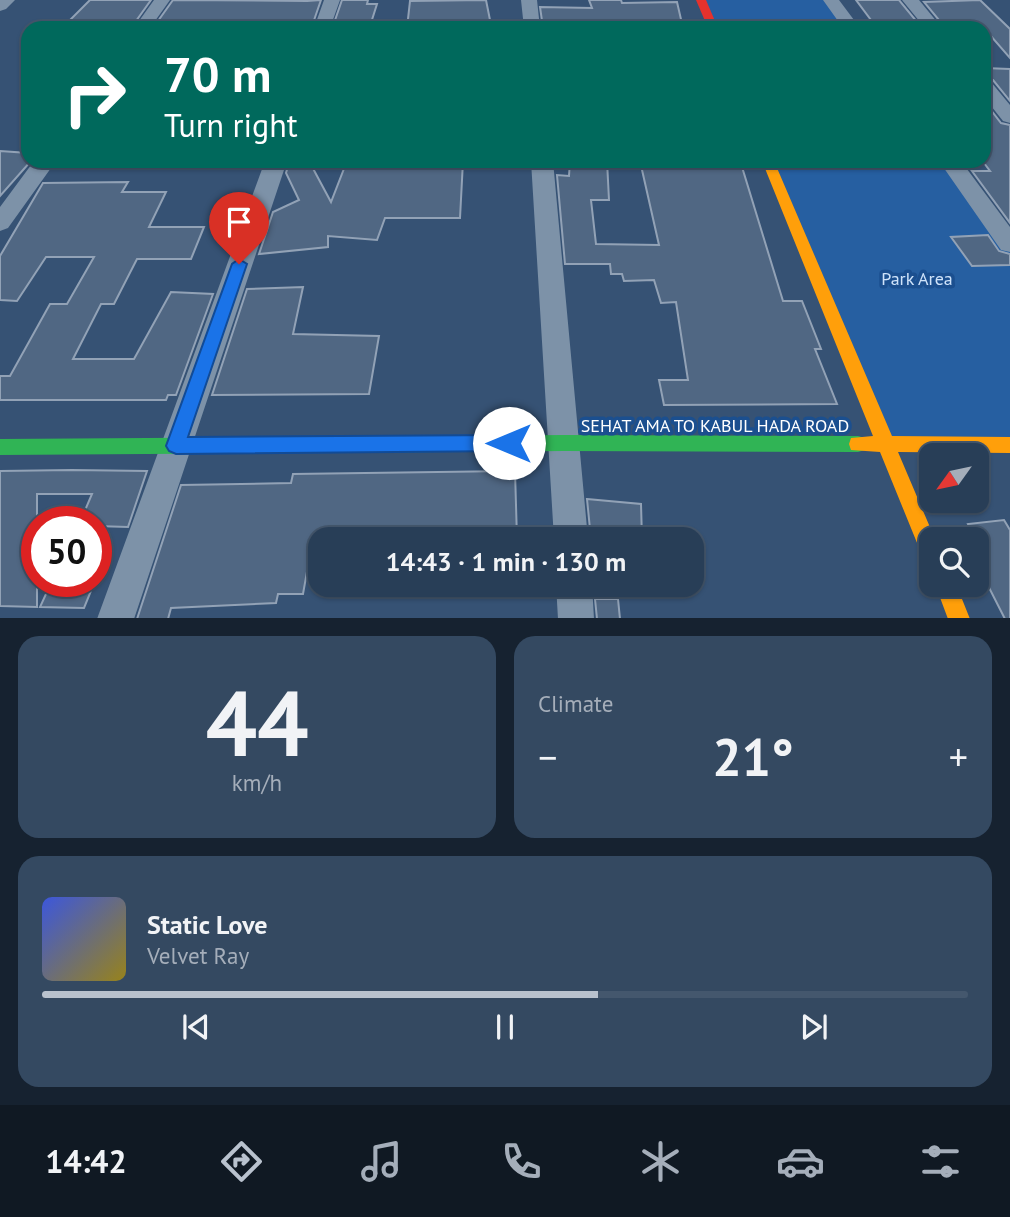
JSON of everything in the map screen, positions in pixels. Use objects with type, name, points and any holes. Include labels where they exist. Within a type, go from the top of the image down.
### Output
[{"type":"main road","points":[[701,0],[710,21]]},
{"type":"main road","points":[[771,168],[920,527]]},
{"type":"main road","name":"SEHAT AMA TO KABUL HADA ROAD","points":[[0,447],[564,443],[1010,445]]},
{"type":"main road","points":[[950,597],[959,618]]},
{"type":"street","points":[[0,6],[7,0]]},
{"type":"street","points":[[147,21],[162,0]]},
{"type":"street","points":[[325,21],[332,0]]},
{"type":"street","points":[[529,0],[530,21]]},
{"type":"street","points":[[831,0],[847,21]]},
{"type":"street","points":[[910,0],[928,21]]},
{"type":"street","points":[[991,94],[1010,117]]},
{"type":"street","points":[[0,223],[40,168]]},
{"type":"street","points":[[115,618],[274,168]]},
{"type":"street","points":[[543,168],[570,527]]},
{"type":"street","points":[[955,168],[1010,244]]},
{"type":"street","points":[[575,597],[576,618]]},
{"type":"green space","points":[[701,0],[833,0],[848,21],[710,21]]},
{"type":"green space","name":"Park Area","points":[[771,168],[954,168],[1010,246],[1010,445],[919,443],[919,446],[885,446]]},
{"type":"building","points":[[90,0],[151,0],[136,21],[69,21]]},
{"type":"building","points":[[173,0],[321,0],[314,21],[158,21]]},
{"type":"building","points":[[342,0],[368,0],[367,4],[377,4],[372,21],[335,21]]},
{"type":"building","points":[[486,0],[490,21],[408,21],[410,1]]},
{"type":"building","points":[[589,0],[621,0],[622,3],[677,2],[681,21],[542,21],[540,7],[592,8]]},
{"type":"building","points":[[856,0],[899,0],[916,21],[872,21]]},
{"type":"building","points":[[980,0],[1010,29],[1010,58],[991,36],[991,21],[940,21],[924,2]]},
{"type":"building","points":[[991,68],[1010,69],[1010,101],[993,80]]},
{"type":"building","points":[[991,110],[1001,123],[1010,125],[1010,223],[972,171],[990,171],[988,168],[991,168]]},
{"type":"building","points":[[0,151],[21,152],[21,168],[25,168],[0,196]]},
{"type":"building","points":[[287,168],[313,168],[331,202],[344,168],[463,168],[460,218],[385,218],[377,240],[328,236],[328,247],[259,254],[273,212],[299,200],[286,173]]},
{"type":"building","points":[[570,168],[607,168],[609,200],[591,200],[596,244],[659,245],[642,168],[742,168],[783,301],[802,301],[821,349],[815,349],[837,404],[664,405],[659,380],[688,380],[676,302],[661,303],[654,280],[624,281],[622,274],[611,274],[610,264],[565,264],[557,175],[569,176]]},
{"type":"building","points":[[128,182],[122,192],[166,192],[149,227],[204,227],[191,259],[137,259],[114,304],[101,304],[73,359],[134,359],[171,292],[213,294],[176,395],[168,395],[166,400],[0,400],[0,376],[10,376],[50,304],[67,304],[94,257],[46,257],[17,301],[0,300],[0,256],[43,183]]},
{"type":"building","points":[[988,235],[999,251],[1010,254],[1010,265],[972,266],[951,237]]},
{"type":"building","points":[[303,287],[293,334],[379,336],[369,394],[212,395],[247,289]]},
{"type":"building","points":[[0,471],[147,471],[128,527],[112,526],[112,506],[87,506],[92,494],[37,494],[37,506],[21,506],[21,597],[37,597],[37,607],[0,606]]},
{"type":"building","points":[[515,471],[517,527],[308,527],[308,566],[303,594],[278,594],[276,603],[171,608],[168,618],[137,618],[181,485],[291,483],[293,474]]},
{"type":"building","points":[[587,499],[641,504],[642,527],[590,527]]},
{"type":"building","points":[[1004,520],[1010,530],[1010,618],[1004,618],[989,588],[989,527],[970,527],[968,524]]},
{"type":"building","points":[[45,597],[88,597],[84,608],[40,607]]},
{"type":"building","points":[[595,599],[618,599],[620,618],[597,618]]},
{"type":"traffic: fast","points":[[0,447],[858,444]]},
{"type":"traffic: slow","points":[[771,168],[920,527]]},
{"type":"traffic: slow","points":[[858,444],[1010,445]]},
{"type":"traffic: slow","points":[[950,597],[959,618]]},
{"type":"traffic: jam","points":[[701,0],[710,21]]},
{"type":"route","points":[[239,264],[176,446],[509,443]]}]
